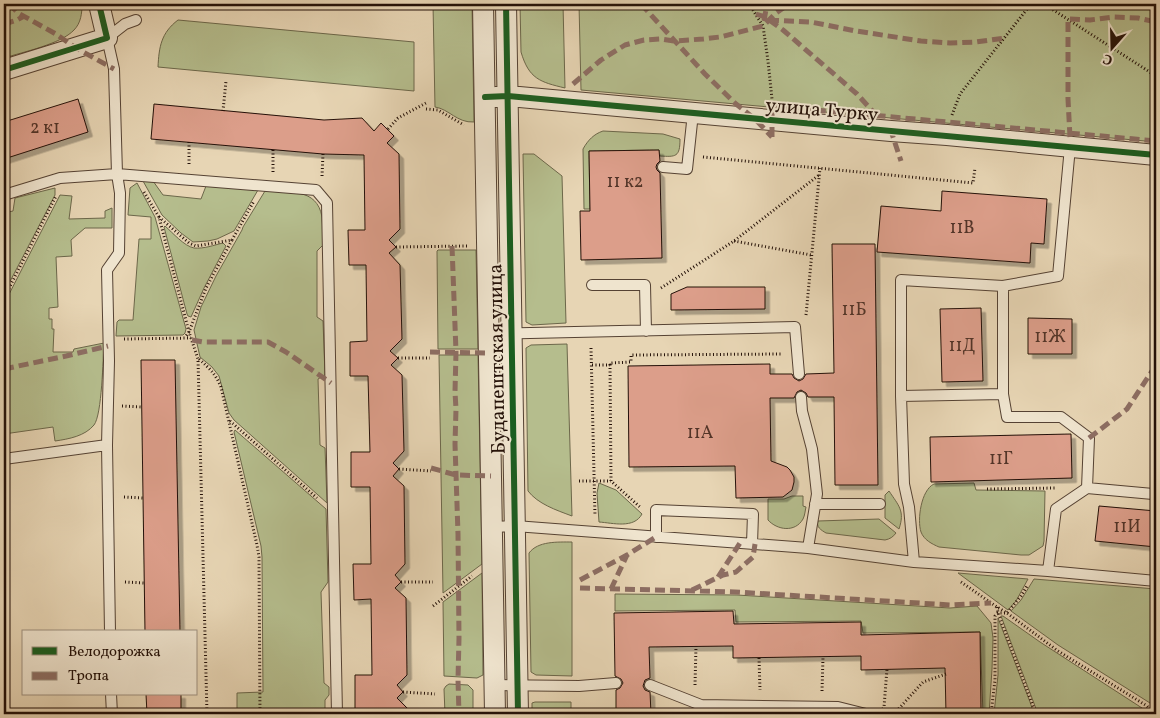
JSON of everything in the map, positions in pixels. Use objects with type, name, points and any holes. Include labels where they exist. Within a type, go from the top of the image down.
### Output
[{"type":"street","points":[[4,70],[107,38],[99,4]]},
{"type":"street","name":"Будапештская улица","points":[[483,4],[496,714]]},
{"type":"street","name":"Будапештская улица","points":[[506,4],[518,714]]},
{"type":"street","name":"улица Турку","points":[[485,97],[508,96],[1156,155]]},
{"type":"lane","points":[[110,630],[107,270],[119,252],[120,193],[117,174],[114,69],[107,38],[125,24],[136,20]]},
{"type":"lane","points":[[663,167],[687,169],[693,113]]},
{"type":"lane","points":[[914,562],[909,507],[904,484],[901,396],[901,280],[1003,286],[1058,276],[1070,148]]},
{"type":"lane","points":[[4,195],[60,178],[117,174],[316,190],[327,203],[337,714]]},
{"type":"lane","points":[[592,285],[645,285],[646,331]]},
{"type":"lane","points":[[1003,286],[1003,394],[1007,417],[1061,417],[1089,438],[1087,488]]},
{"type":"lane","points":[[489,334],[796,327],[799,374]]},
{"type":"lane","points":[[901,396],[1003,394]]},
{"type":"lane","points":[[801,397],[802,411],[812,448],[817,494],[808,548]]},
{"type":"lane","points":[[4,459],[107,445]]},
{"type":"lane","points":[[1048,571],[1056,509],[1087,488],[1153,494]]},
{"type":"lane","points":[[815,504],[880,504]]},
{"type":"lane","points":[[656,537],[656,510],[753,514],[752,544]]},
{"type":"lane","points":[[492,527],[515,526],[808,548],[914,562],[1036,570],[1156,581]]},
{"type":"lane","points":[[495,685],[579,686],[616,683]]},
{"type":"lane","points":[[650,685],[698,707],[838,706],[866,714]]},
{"type":"lane","points":[[111,696],[112,714]]},
{"type":"path","points":[[750,4],[763,26],[772,106]]},
{"type":"path","points":[[949,122],[960,94],[1031,4]]},
{"type":"path","points":[[1044,4],[1156,76]]},
{"type":"path","points":[[223,111],[226,82]]},
{"type":"path","points":[[388,129],[398,118],[426,103]]},
{"type":"path","points":[[426,109],[438,110],[468,127]]},
{"type":"path","points":[[188,179],[189,142]]},
{"type":"path","points":[[185,337],[189,332],[206,288],[232,240],[268,186],[273,150]]},
{"type":"path","points":[[688,155],[973,183],[975,168]]},
{"type":"path","points":[[796,327],[805,319],[820,168]]},
{"type":"path","points":[[134,175],[159,217],[189,332],[198,359],[207,714]]},
{"type":"path","points":[[645,304],[655,292],[734,242],[819,175]]},
{"type":"path","points":[[4,298],[56,196],[60,178]]},
{"type":"path","points":[[159,217],[189,243],[196,246],[232,240]]},
{"type":"path","points":[[734,242],[812,255]]},
{"type":"path","points":[[396,247],[428,246]]},
{"type":"path","points":[[591,332],[595,532]]},
{"type":"path","points":[[108,340],[191,338]]},
{"type":"path","points":[[592,366],[631,362],[631,355],[772,354]]},
{"type":"path","points":[[398,358],[430,358]]},
{"type":"path","points":[[198,359],[216,376],[221,387],[259,557],[260,714]]},
{"type":"path","points":[[610,365],[611,481]]},
{"type":"path","points":[[229,421],[333,512]]},
{"type":"path","points":[[399,469],[431,471]]},
{"type":"path","points":[[579,481],[611,481],[644,509],[656,516]]},
{"type":"path","points":[[987,488],[1087,488]]},
{"type":"path","points":[[935,563],[1058,650],[1146,706],[1154,714]]},
{"type":"path","points":[[1007,613],[1021,596],[1036,570]]},
{"type":"path","points":[[433,606],[474,574]]},
{"type":"path","points":[[401,582],[433,582]]},
{"type":"path","points":[[997,607],[1036,714]]},
{"type":"path","points":[[998,613],[1007,613]]},
{"type":"path","points":[[991,714],[995,680],[995,616],[998,613]]},
{"type":"path","points":[[696,646],[698,707]]},
{"type":"path","points":[[822,706],[823,657]]},
{"type":"path","points":[[759,658],[760,706]]},
{"type":"path","points":[[880,714],[884,707],[887,669]]},
{"type":"path","points":[[894,714],[923,682],[946,674]]},
{"type":"path","points":[[403,692],[435,694]]},
{"type":"green space","points":[[4,4],[82,4],[82,11],[78,24],[68,35],[41,47],[4,58]]},
{"type":"green space","points":[[433,4],[472,4],[474,122],[468,122],[435,107]]},
{"type":"green space","points":[[520,4],[563,4],[565,88],[549,84],[537,78],[532,74],[524,61],[521,52]]},
{"type":"green space","points":[[579,4],[1156,4],[1156,142],[581,90]]},
{"type":"green space","points":[[178,20],[414,42],[414,91],[158,67],[159,53],[164,35]]},
{"type":"green space","points":[[603,131],[663,134],[680,139],[679,149],[678,153],[673,156],[660,156],[659,150],[589,151],[590,209],[584,209],[583,149],[592,138]]},
{"type":"green space","points":[[523,154],[534,154],[562,176],[566,323],[532,325],[526,322]]},
{"type":"green space","points":[[143,181],[153,181],[163,195],[201,199],[206,186],[258,190],[234,231],[217,239],[193,242],[162,215]]},
{"type":"green space","points":[[137,183],[155,217],[186,329],[183,335],[116,336],[117,322],[119,320],[133,320],[139,239],[151,239],[151,217],[128,215],[130,188]]},
{"type":"green space","points":[[55,188],[55,195],[4,293],[4,213],[13,211],[15,198]]},
{"type":"green space","points":[[265,191],[292,192],[308,196],[319,207],[322,217],[323,245],[317,251],[317,317],[323,321],[325,375],[318,379],[320,445],[325,448],[327,503],[234,420],[229,413],[219,376],[200,357],[194,330],[201,307],[216,276]]},
{"type":"green space","points":[[60,195],[72,196],[69,219],[105,218],[105,211],[112,208],[112,228],[85,228],[71,240],[72,256],[56,257],[58,307],[49,308],[49,319],[52,319],[52,329],[54,329],[53,352],[73,352],[74,349],[104,343],[99,410],[94,425],[81,434],[55,441],[53,427],[4,434],[4,304]]},
{"type":"green space","points":[[165,226],[190,247],[201,248],[223,243],[226,246],[191,317],[187,314]]},
{"type":"green space","points":[[438,250],[476,250],[478,349],[438,349]]},
{"type":"green space","points":[[567,344],[572,516],[542,503],[528,491],[526,348],[531,345]]},
{"type":"green space","points":[[439,355],[478,355],[482,564],[443,593]]},
{"type":"green space","points":[[235,430],[326,509],[328,582],[321,592],[324,683],[329,687],[329,695],[325,700],[325,714],[237,714],[237,693],[263,692],[261,546]]},
{"type":"green space","points":[[599,483],[616,490],[642,514],[638,519],[634,522],[623,524],[599,522],[597,493]]},
{"type":"green space","points":[[974,483],[976,490],[1045,491],[1043,546],[1029,555],[1021,555],[939,547],[926,539],[921,532],[920,513],[923,499],[930,487],[934,484]]},
{"type":"green space","points":[[889,491],[900,509],[901,523],[899,529],[885,518],[885,495]]},
{"type":"green space","points":[[792,496],[803,496],[803,506],[806,507],[803,519],[791,528],[776,526],[768,520],[768,499],[784,499]]},
{"type":"green space","points":[[879,519],[896,533],[891,538],[885,540],[826,533],[818,527],[818,521]]},
{"type":"green space","points":[[572,542],[572,676],[536,675],[531,672],[529,553],[537,546],[543,544]]},
{"type":"green space","points":[[482,573],[483,675],[477,678],[444,676],[443,602]]},
{"type":"green space","points":[[958,573],[1028,579],[1016,601],[1008,610]]},
{"type":"green space","points":[[1034,579],[1156,589],[1156,709],[1150,703],[1058,645],[1011,611],[1021,600]]},
{"type":"green space","points":[[615,594],[737,595],[950,608],[977,606],[991,623],[993,638],[989,714],[983,714],[980,632],[863,633],[861,621],[736,622],[735,610],[615,611]]},
{"type":"green space","points":[[1001,616],[1142,708],[1149,714],[1038,714]]},
{"type":"green space","points":[[998,618],[1034,714],[994,714],[998,675]]},
{"type":"green space","points":[[449,684],[468,685],[473,690],[473,714],[445,714],[444,689]]},
{"type":"green space","points":[[571,702],[571,712],[532,712],[532,703]]},
{"type":"building","points":[[78,99],[88,132],[4,159],[4,122]]},
{"type":"building","points":[[154,104],[324,120],[362,118],[374,131],[381,123],[394,136],[387,143],[399,154],[400,229],[389,240],[396,247],[389,253],[400,265],[402,339],[390,351],[398,358],[391,365],[402,375],[404,451],[393,463],[399,469],[393,476],[404,486],[405,564],[395,575],[401,582],[395,588],[406,598],[407,675],[397,685],[403,692],[397,698],[413,714],[373,714],[373,710],[355,710],[355,675],[372,675],[371,599],[354,600],[353,564],[371,564],[370,487],[351,487],[351,452],[370,452],[368,376],[350,376],[350,342],[367,341],[366,265],[349,265],[348,230],[365,230],[364,155],[323,154],[151,139]]},
{"type":"building","points":[[659,150],[660,161],[656,167],[660,173],[662,258],[581,260],[580,211],[590,211],[589,151]]},
{"type":"building","points":[[942,191],[1047,199],[1044,244],[1031,243],[1030,263],[877,252],[881,206],[941,211]]},
{"type":"building","points":[[832,244],[875,244],[878,485],[835,485],[834,397],[808,397],[801,390],[797,392],[794,398],[770,398],[771,461],[787,467],[794,477],[792,490],[783,497],[736,498],[735,466],[629,467],[628,366],[770,364],[770,374],[792,374],[799,381],[806,374],[834,373]]},
{"type":"building","points":[[687,287],[765,287],[765,309],[671,310],[671,294]]},
{"type":"building","points":[[981,308],[983,381],[942,382],[940,309]]},
{"type":"building","points":[[1028,318],[1072,319],[1072,354],[1028,354]]},
{"type":"building","points":[[141,360],[175,360],[180,630],[145,630]]},
{"type":"building","points":[[1071,434],[1072,478],[931,482],[930,437]]},
{"type":"building","points":[[1099,506],[1156,511],[1156,547],[1095,541]]},
{"type":"building","points":[[733,611],[734,624],[861,622],[861,635],[980,632],[981,714],[946,714],[945,668],[861,670],[861,656],[733,658],[733,646],[649,647],[650,678],[645,680],[643,686],[645,690],[650,692],[651,714],[616,714],[616,690],[623,683],[621,679],[615,676],[614,613]]},
{"type":"building","points":[[146,696],[181,696],[181,714],[147,714]]},
{"type":"marked path","points":[[9,4],[18,13],[114,69]]},
{"type":"marked path","points":[[641,4],[705,74],[772,137]]},
{"type":"marked path","points":[[764,21],[767,4]]},
{"type":"marked path","points":[[573,84],[601,60],[625,45],[644,40],[661,39],[674,41],[720,37],[763,26],[776,13],[789,4]]},
{"type":"marked path","points":[[756,14],[765,17],[783,30],[857,94],[877,116]]},
{"type":"marked path","points":[[4,24],[24,16]]},
{"type":"marked path","points":[[1070,137],[1068,19],[1090,20],[1114,17],[1138,18],[1156,22]]},
{"type":"marked path","points":[[769,20],[811,22],[921,41],[950,43],[1005,38]]},
{"type":"marked path","points":[[772,137],[772,106],[1156,141]]},
{"type":"marked path","points":[[889,129],[901,161]]},
{"type":"marked path","points":[[452,246],[456,352],[455,444],[458,534],[459,714]]},
{"type":"marked path","points":[[192,340],[203,342],[268,342],[331,383]]},
{"type":"marked path","points":[[4,369],[108,346]]},
{"type":"marked path","points":[[430,352],[489,353]]},
{"type":"marked path","points":[[1089,438],[1127,409],[1156,365]]},
{"type":"marked path","points":[[431,468],[456,475],[491,476]]},
{"type":"marked path","points":[[580,580],[656,537]]},
{"type":"marked path","points":[[718,577],[740,543]]},
{"type":"marked path","points":[[692,590],[723,575],[736,572],[753,557],[755,544]]},
{"type":"marked path","points":[[611,589],[627,555]]},
{"type":"marked path","points":[[580,588],[735,592],[951,605],[991,603]]},
{"type":"cycle path","points":[[4,70],[107,38],[99,4]]},
{"type":"cycle path","points":[[506,4],[518,714]]},
{"type":"cycle path","points":[[485,97],[508,96],[1156,155]]}]
